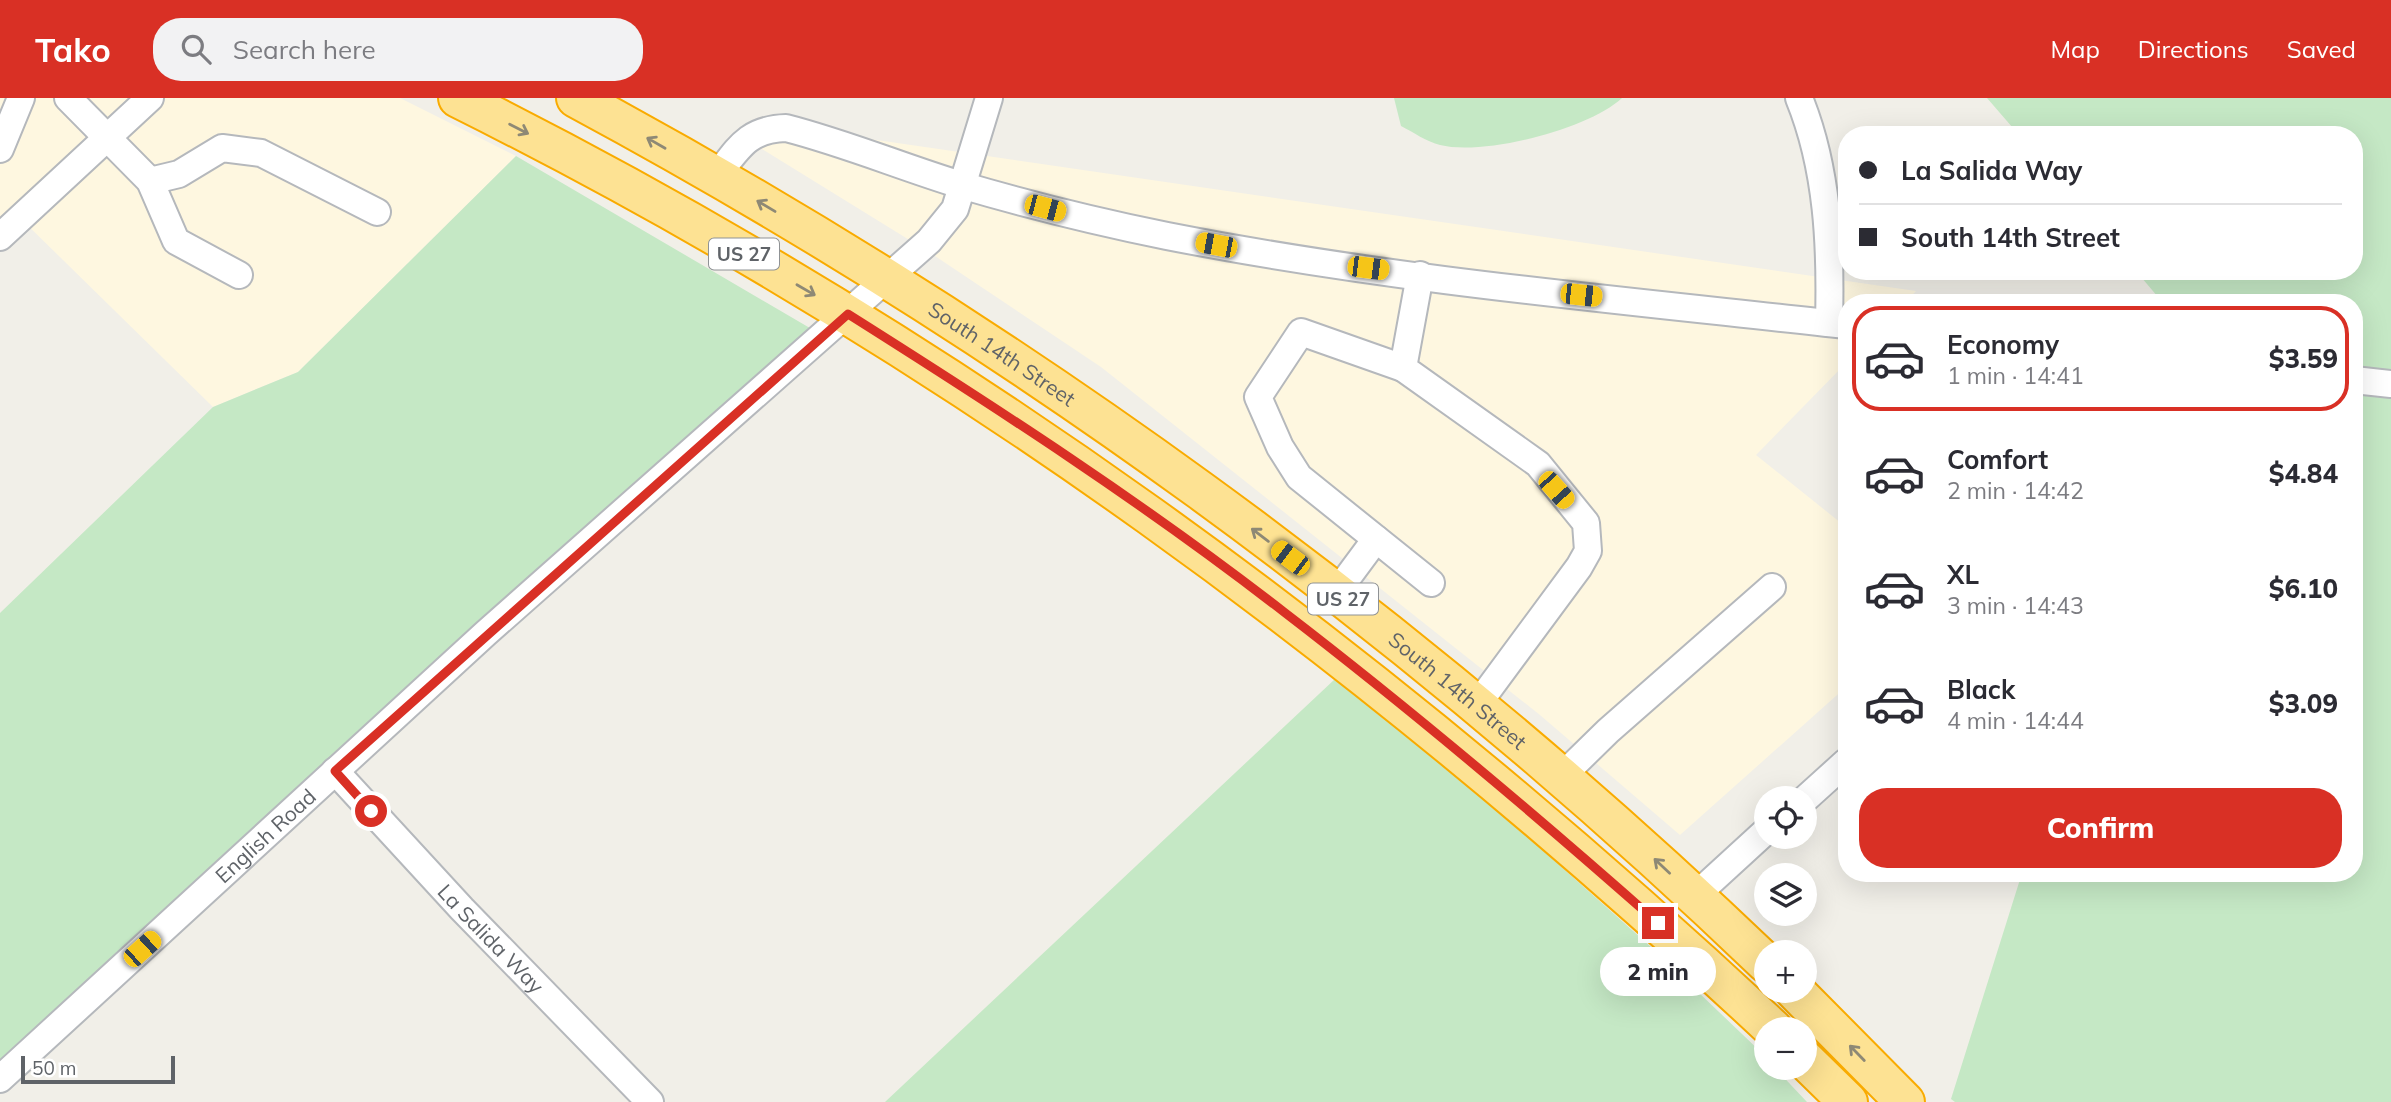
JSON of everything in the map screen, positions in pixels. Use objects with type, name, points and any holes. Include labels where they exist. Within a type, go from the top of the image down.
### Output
[{"type":"highway","name":"US 27","points":[[458,98],[641,194],[848,314],[1096,476],[1284,611],[1496,781],[1619,888],[1760,1017]]},
{"type":"highway","name":"US 27","points":[[576,98],[716,177],[887,279]]},
{"type":"highway","name":"South 14th Street","points":[[887,279],[1119,433],[1216,501],[1336,593],[1562,776],[1754,952]]},
{"type":"highway","points":[[1619,888],[1659,902],[1679,904],[1695,897]]},
{"type":"highway","points":[[1807,1003],[1905,1102]]},
{"type":"highway","points":[[1817,1072],[1848,1102]]},
{"type":"street","points":[[0,149],[21,98]]},
{"type":"street","points":[[68,98],[150,181],[176,241],[239,275]]},
{"type":"street","points":[[0,237],[150,98]]},
{"type":"street","points":[[716,177],[751,135],[769,128],[786,128],[962,185],[1080,217],[1167,236],[1290,258],[1838,324],[1826,203],[1815,148],[1799,98]]},
{"type":"street","name":"English Road","points":[[0,1079],[335,771],[848,314],[945,224],[955,209],[991,100]]},
{"type":"street","points":[[150,181],[179,174],[222,148],[261,153],[377,212]]},
{"type":"street","points":[[1403,368],[1420,275]]},
{"type":"street","points":[[1431,583],[1299,477],[1280,447],[1258,397],[1301,332],[1403,368],[1538,464],[1586,523],[1588,551],[1579,568],[1477,705]]},
{"type":"street","points":[[2363,381],[2391,384]]},
{"type":"street","points":[[1336,593],[1376,539]]},
{"type":"street","points":[[1562,776],[1608,731],[1772,587]]},
{"type":"street","points":[[1817,788],[1838,769]]},
{"type":"street","name":"La Salida Way","points":[[335,771],[461,909],[650,1102]]},
{"type":"street","points":[[1695,897],[1754,842]]},
{"type":"shaded area","points":[[0,98],[400,98],[516,156],[298,372],[213,407],[14,212],[0,226]]},
{"type":"shaded area","points":[[849,136],[1916,291],[1913,294],[1838,294],[1838,312],[1498,274],[1290,247],[1081,206],[964,174]]},
{"type":"shaded area","points":[[786,139],[948,192],[944,203],[911,241],[757,146]]},
{"type":"shaded area","points":[[970,198],[1838,335],[1838,371],[1756,455],[1838,521],[1838,694],[1680,835],[1540,715],[1101,367],[932,254],[955,230],[964,216]]},
{"type":"green space","points":[[1394,98],[1622,98],[1586,120],[1562,129],[1508,143],[1459,147],[1435,144],[1401,126]]},
{"type":"green space","points":[[1987,98],[2391,98],[2391,373],[2363,369],[2363,294],[2155,294],[2144,280],[2363,280],[2363,126],[2011,126]]},
{"type":"green space","points":[[516,156],[815,331],[0,1080],[0,613],[213,407],[298,372]]},
{"type":"green space","points":[[2363,392],[2391,395],[2391,1102],[1955,1102],[1951,1099],[2019,882],[2363,882]]},
{"type":"green space","points":[[1335,679],[1453,770],[1651,947],[1754,1045],[1754,1080],[1786,1080],[1807,1102],[885,1102]]},
{"type":"route","points":[[371,811],[335,771],[848,314],[966,388],[1096,476],[1284,611],[1496,781],[1658,923]]}]
